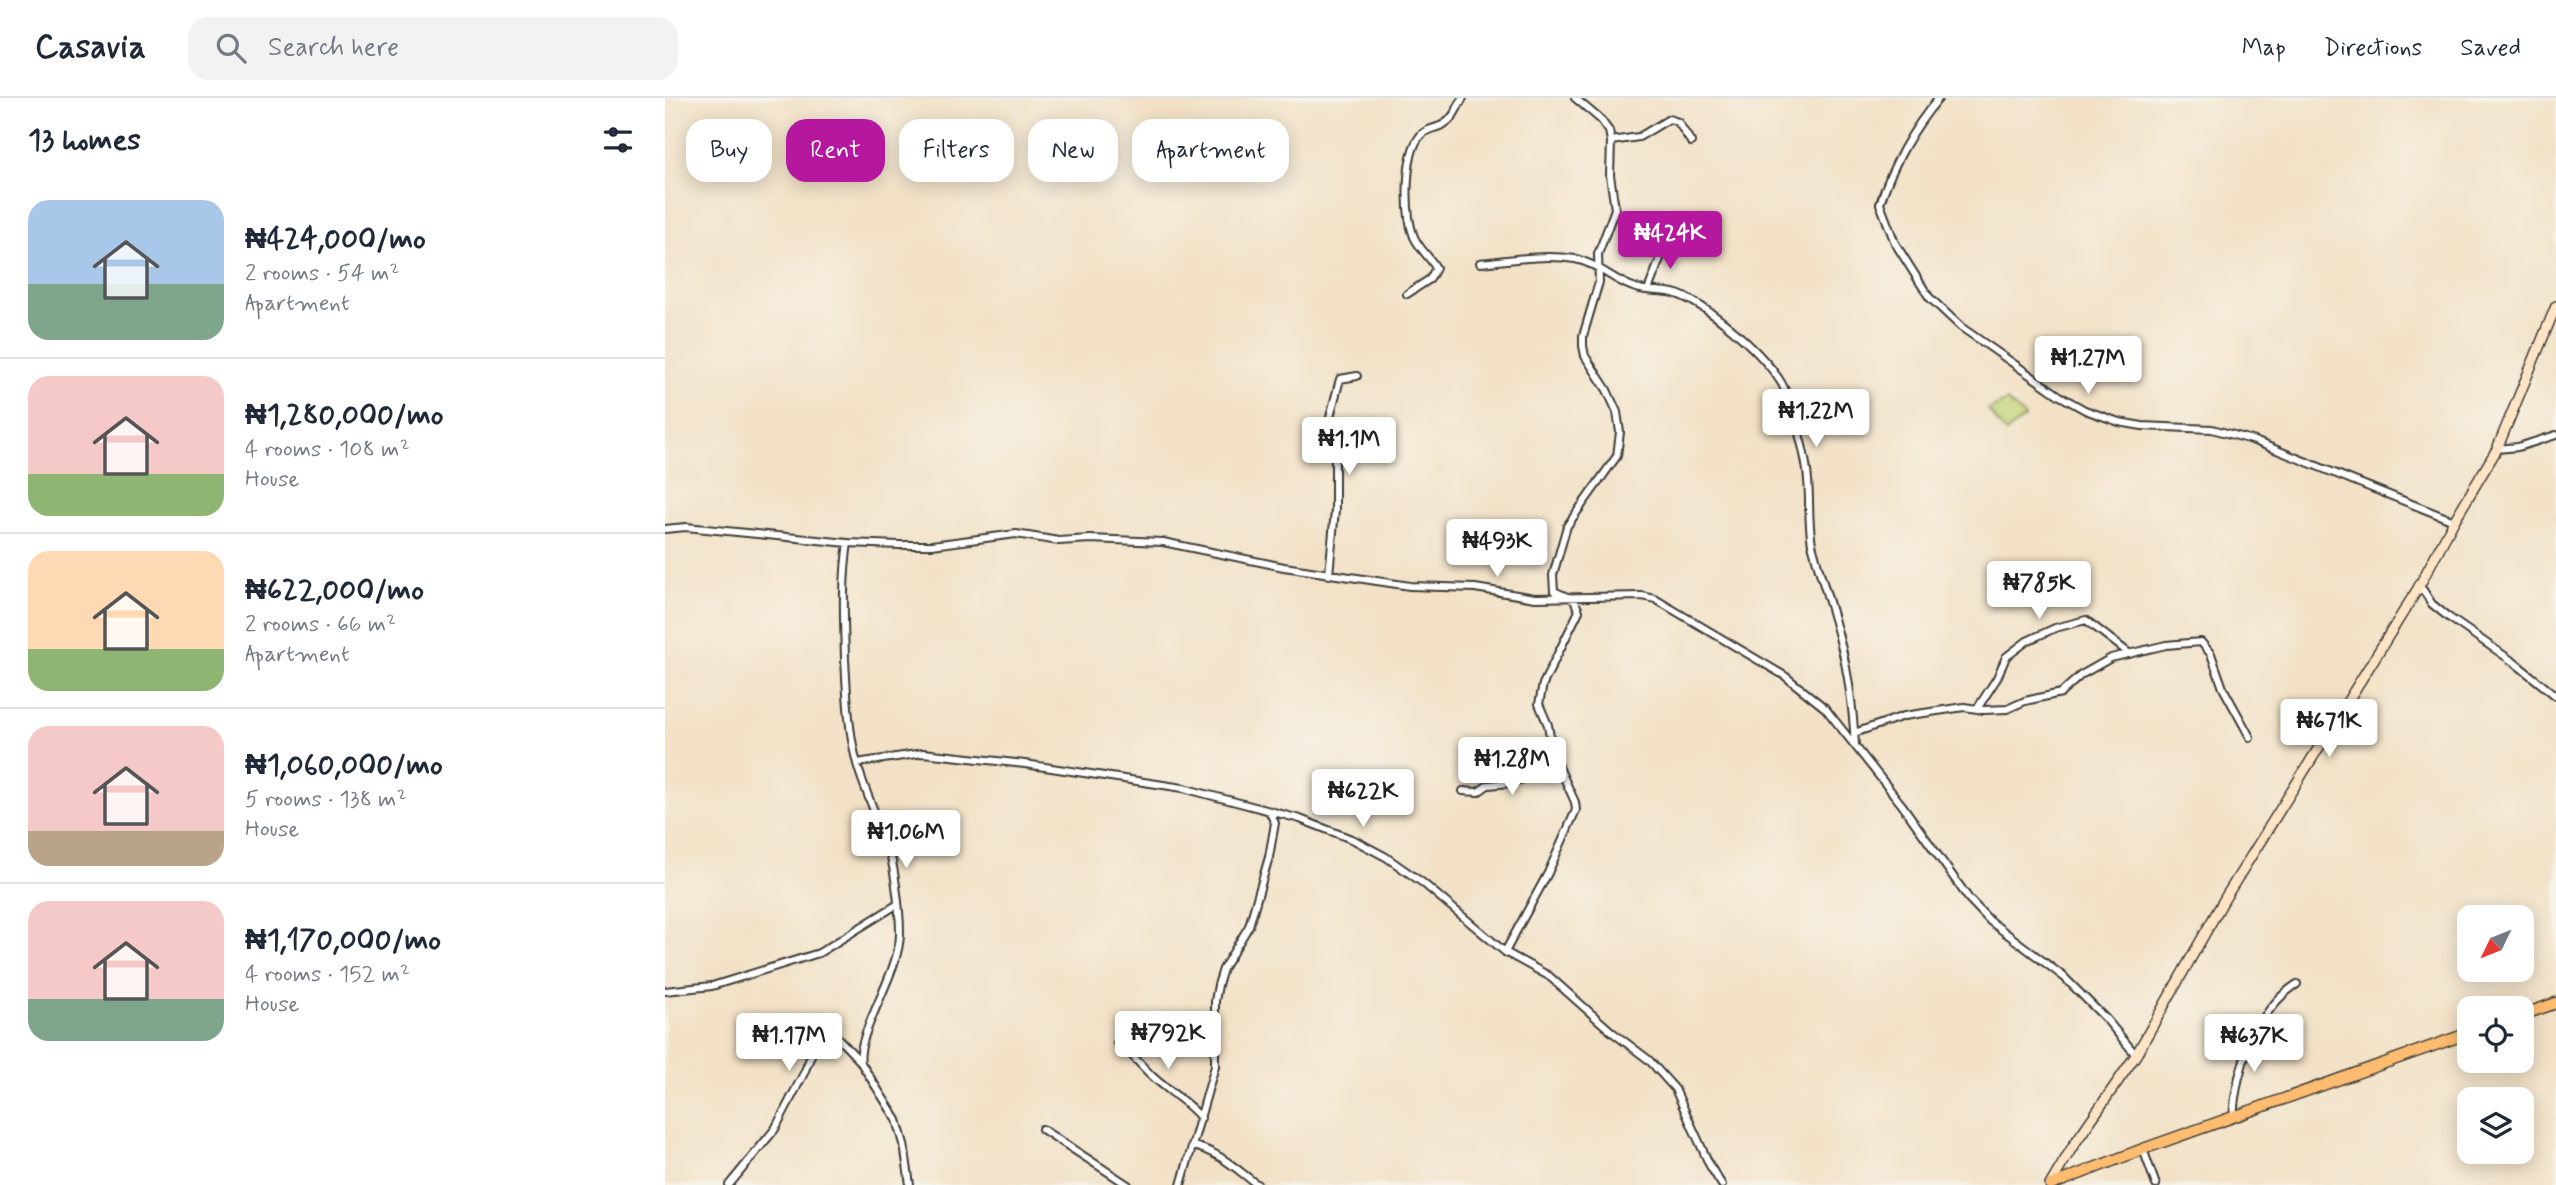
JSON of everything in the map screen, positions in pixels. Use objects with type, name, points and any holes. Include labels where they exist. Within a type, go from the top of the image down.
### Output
[{"type":"main road","points":[[2050,1185],[2073,1146],[2136,1055],[2225,898],[2417,590],[2497,449],[2556,306]]},
{"type":"main road","points":[[2534,1011],[2556,1003]]},
{"type":"main road","points":[[2050,1185],[2143,1149],[2457,1037]]},
{"type":"street","points":[[1406,294],[1430,279],[1436,268],[1418,246],[1408,214],[1409,176],[1416,142],[1426,131],[1447,123],[1463,98]]},
{"type":"street","points":[[1505,952],[1534,901],[1574,817],[1575,802],[1553,754],[1548,725],[1540,710],[1540,697],[1543,684],[1579,611],[1578,605],[1570,598],[1557,594],[1552,585],[1567,526],[1617,456],[1620,440],[1617,412],[1607,390],[1585,356],[1583,346],[1583,336],[1597,293],[1600,243],[1615,209],[1610,175],[1611,141],[1609,131],[1601,120],[1575,98]]},
{"type":"street","points":[[1939,98],[1923,117],[1880,204],[1895,243],[1929,297],[1961,327],[2060,396],[2106,419],[2142,426],[2212,429],[2252,440],[2454,521]]},
{"type":"street","points":[[1611,141],[1639,137],[1669,119],[1678,122],[1691,142]]},
{"type":"street","points":[[1648,290],[1667,241]]},
{"type":"street","points":[[1480,263],[1529,258],[1575,259],[1598,267],[1636,288],[1672,292],[1689,299],[1722,321],[1763,360],[1783,386],[1803,452],[1808,480],[1807,511],[1812,544],[1841,644],[1853,704],[1855,747]]},
{"type":"street","points":[[1329,575],[1335,510],[1335,457],[1325,436],[1340,379],[1357,376]]},
{"type":"street","points":[[2497,449],[2518,447],[2556,435]]},
{"type":"street","points":[[665,529],[686,527],[848,543],[932,545],[1016,534],[1059,541],[1163,542],[1329,575],[1410,586],[1475,588],[1510,596],[1641,596],[1674,608],[1786,676],[1810,694],[1825,708],[1902,804],[1969,899],[1990,921],[2064,977],[2106,1018],[2136,1055]]},
{"type":"street","points":[[848,543],[843,571],[847,703],[851,742],[868,800],[890,852],[901,935],[890,979],[862,1044],[861,1063]]},
{"type":"street","points":[[2417,590],[2423,590],[2432,604],[2447,616],[2515,663],[2556,696]]},
{"type":"street","points":[[1977,709],[1997,678],[2006,657],[2027,641],[2055,628],[2086,620],[2130,654]]},
{"type":"street","points":[[1854,733],[1904,716],[1964,707],[2007,709],[2025,701],[2061,693],[2081,675],[2111,658],[2167,645],[2201,642],[2211,654],[2223,688],[2249,737]]},
{"type":"street","points":[[857,763],[923,753],[1025,764],[1183,788],[1336,832],[1386,857],[1423,883],[1505,952],[1549,976],[1662,1073],[1675,1089],[1710,1166],[1722,1185]]},
{"type":"street","points":[[1463,791],[1478,792],[1487,785],[1510,783],[1559,770]]},
{"type":"street","points":[[1181,1185],[1215,1066],[1215,1001],[1218,985],[1223,969],[1249,926],[1274,833],[1275,823],[1269,811]]},
{"type":"street","points":[[665,991],[712,986],[818,953],[898,904]]},
{"type":"street","points":[[2233,1117],[2238,1078],[2262,1020],[2283,993],[2297,984]]},
{"type":"street","points":[[729,1185],[775,1129],[823,1032],[828,1032],[842,1041],[861,1063],[897,1119],[910,1185]]},
{"type":"street","points":[[1117,1043],[1137,1058],[1157,1080],[1188,1102],[1201,1118]]},
{"type":"street","points":[[1042,1129],[1128,1185]]},
{"type":"street","points":[[1193,1146],[1207,1149],[1228,1161],[1258,1185]]},
{"type":"street","points":[[2143,1149],[2156,1185]]},
{"type":"green space","points":[[2007,401],[2025,417],[2006,433],[1988,410]]}]
